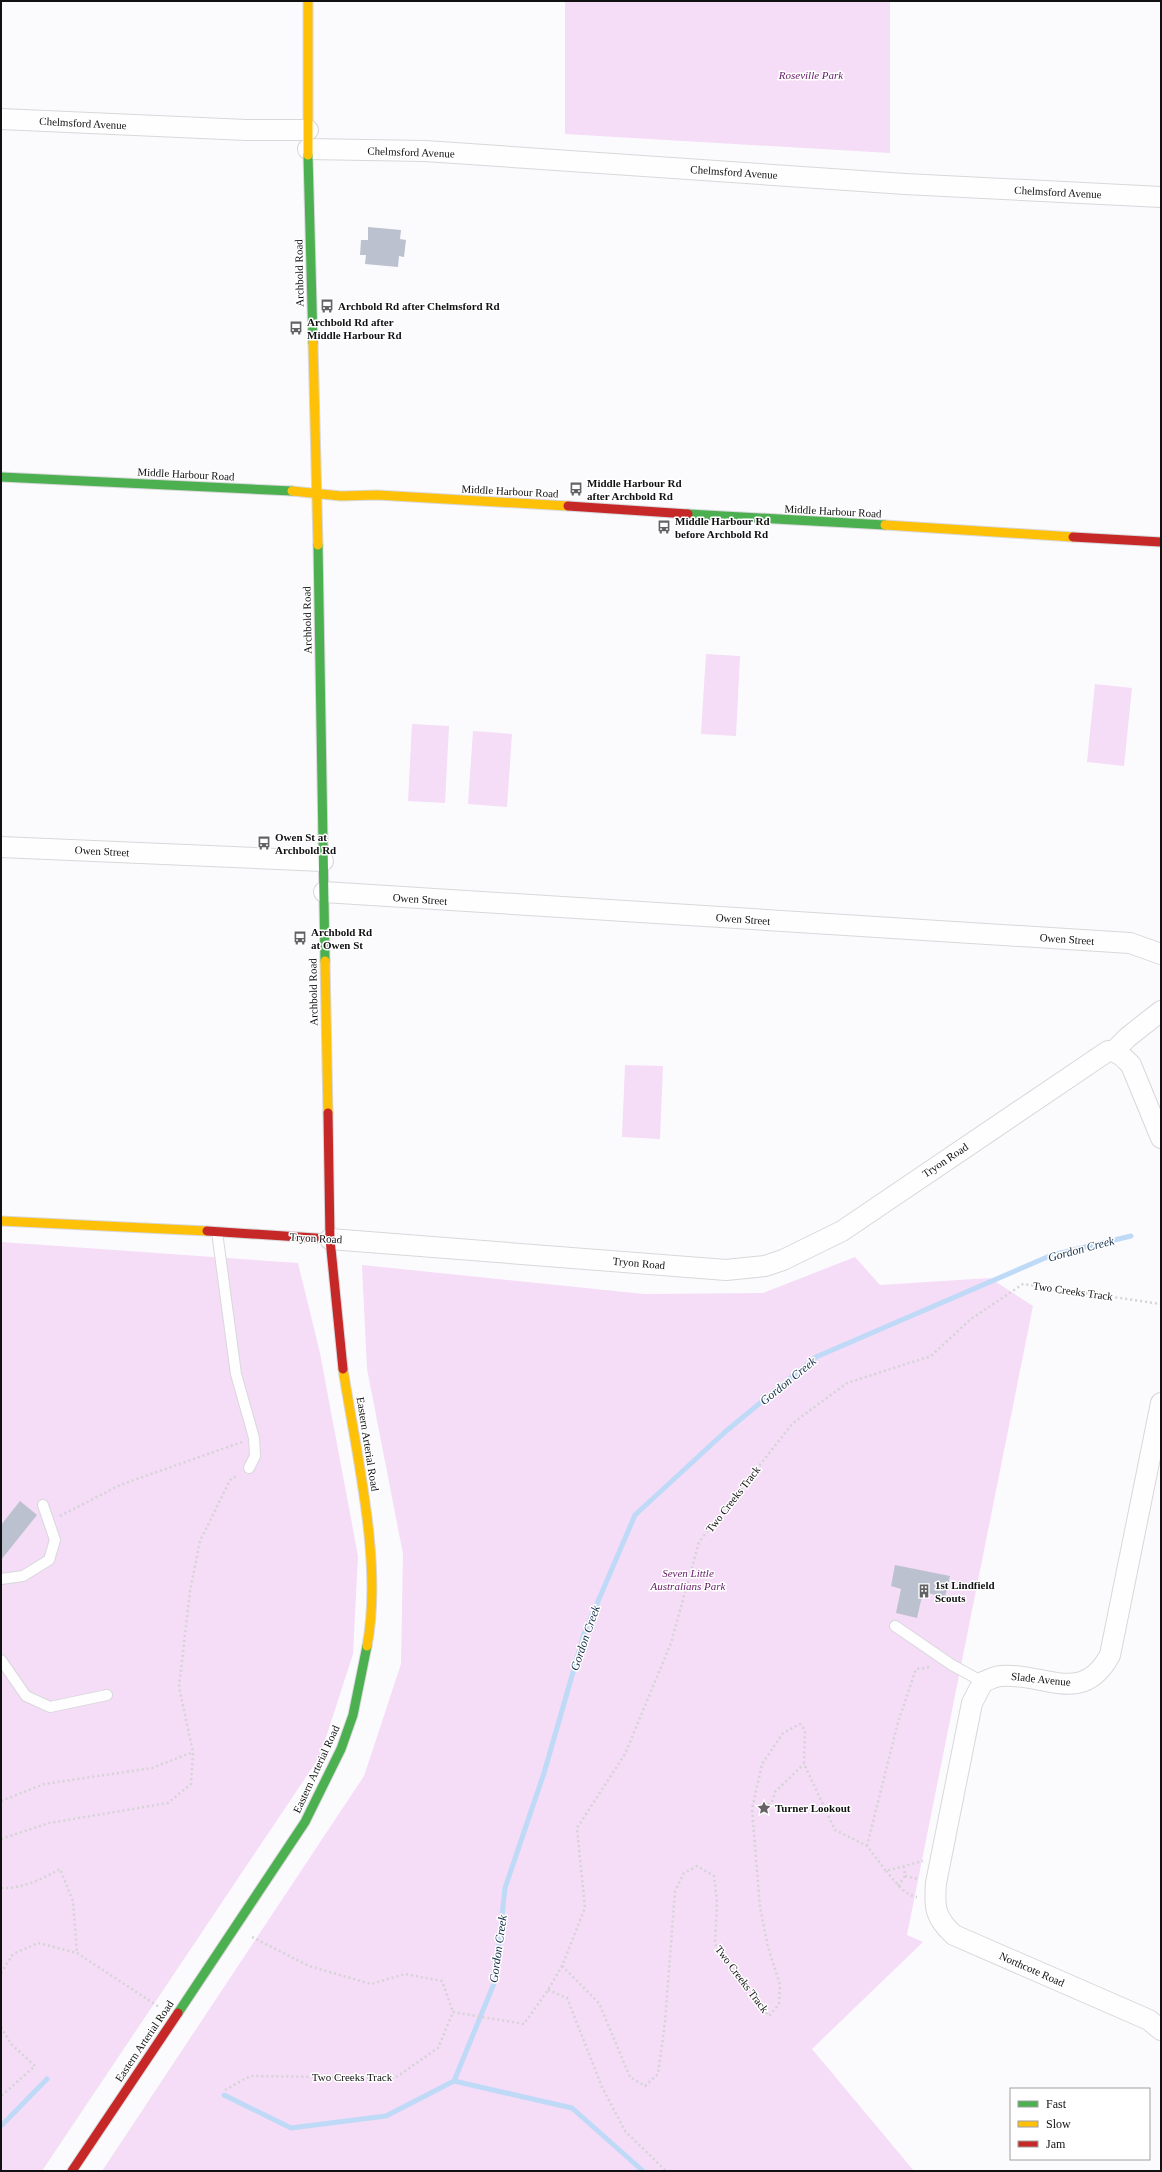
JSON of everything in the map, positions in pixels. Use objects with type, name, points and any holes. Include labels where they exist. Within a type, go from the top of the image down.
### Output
[{"type":"main road","name":"Archbold Road","points":[[308,1],[308,140],[317,494],[330,1240]]},
{"type":"main road","name":"Middle Harbour Road","points":[[1,477],[294,491],[341,496],[377,495],[1161,542]]},
{"type":"main road","name":"Tryon Road","points":[[1,1221],[217,1232],[330,1240]]},
{"type":"main road","name":"Eastern Arterial Road","points":[[72,2171],[305,1822],[340,1749],[353,1714],[369,1634],[371,1588],[369,1535],[341,1356],[330,1240]]},
{"type":"street","name":"Chelmsford Avenue","points":[[1,119],[246,130],[308,140],[425,151],[905,184],[1161,197]]},
{"type":"street","name":"Owen Street","points":[[1,846],[323,861]]},
{"type":"street","name":"Owen Street","points":[[324,892],[1130,943],[1161,954]]},
{"type":"street","points":[[1161,1011],[1128,1037],[1114,1051],[1123,1056],[1131,1065],[1161,1138]]},
{"type":"street","name":"Tryon Road","points":[[330,1240],[726,1270],[765,1266],[783,1260],[842,1231],[1103,1053],[1114,1051]]},
{"type":"street","name":"Slade Avenue","points":[[983,1682],[999,1676],[1010,1676],[1062,1684],[1079,1683],[1091,1678],[1102,1670],[1110,1655],[1113,1642],[1161,1403]]},
{"type":"street","points":[[936,1892],[940,1863],[972,1703],[983,1682]]},
{"type":"street","name":"Northcote Road","points":[[936,1892],[936,1912],[943,1925],[954,1935],[1149,2020],[1161,2030]]},
{"type":"lane","points":[[217,1232],[236,1374],[254,1438],[255,1456],[249,1468]]},
{"type":"lane","points":[[1,1579],[23,1576],[49,1560],[55,1540],[43,1505]]},
{"type":"lane","points":[[895,1626],[952,1665],[983,1682]]},
{"type":"lane","points":[[1,1660],[26,1696],[50,1707],[106,1694]]},
{"type":"path","name":"Two Creeks Track","points":[[225,2090],[250,2076],[395,2078],[438,2048],[454,2012],[524,2024],[548,1990],[562,1966],[585,1908],[577,1828],[625,1754],[671,1642],[699,1542],[793,1422],[847,1383],[931,1356],[971,1319],[1023,1284],[1161,1304]]},
{"type":"path","points":[[48,1522],[120,1485],[254,1438]]},
{"type":"path","points":[[1,1839],[49,1823],[168,1803],[191,1784],[193,1752],[179,1687],[191,1584],[200,1541],[230,1480],[249,1468]]},
{"type":"path","points":[[867,1846],[898,1722],[916,1669],[952,1665]]},
{"type":"path","name":"Two Creeks Track","points":[[562,1966],[599,2003],[630,2077],[645,2086],[658,2074],[665,2022],[670,1926],[675,1890],[684,1873],[697,1866],[714,1876],[717,1903],[715,1944],[769,2016],[778,2004],[780,1985],[768,1947],[760,1907],[752,1809],[762,1764],[783,1733],[800,1724],[804,1730],[804,1764],[835,1830],[867,1846],[898,1886],[911,1896],[936,1892]]},
{"type":"path","points":[[1,1801],[44,1784],[152,1768],[193,1752]]},
{"type":"path","points":[[764,1808],[772,1802],[775,1792],[804,1764]]},
{"type":"path","points":[[886,1871],[923,1861],[940,1863]]},
{"type":"path","points":[[898,1886],[905,1876],[904,1867]]},
{"type":"path","points":[[1,1888],[11,1888],[43,1879],[60,1869],[73,1901],[77,1953]]},
{"type":"path","points":[[234,1929],[309,1966],[371,1984],[405,1974],[442,1981],[454,2012]]},
{"type":"path","points":[[1,1973],[13,1954],[38,1942],[77,1953],[175,2017]]},
{"type":"path","points":[[548,1990],[567,1998],[602,2087],[625,2131],[666,2171]]},
{"type":"path","points":[[1,2027],[11,2044],[35,2066],[1,2096]]},
{"type":"green space","name":"Roseville Park","points":[[565,1],[890,1],[890,153],[565,134]]},
{"type":"green space","points":[[706,654],[740,656],[736,736],[701,734]]},
{"type":"green space","points":[[1095,684],[1132,688],[1124,766],[1087,762]]},
{"type":"green space","points":[[412,724],[449,726],[445,803],[408,801]]},
{"type":"green space","points":[[473,731],[512,734],[507,807],[468,804]]},
{"type":"green space","points":[[625,1065],[663,1066],[660,1139],[622,1137]]},
{"type":"green space","points":[[1,1242],[298,1263],[320,1353],[358,1556],[353,1654],[320,1756],[42,2171],[1,2171]]},
{"type":"green space","name":"Seven Little Australians Park","points":[[855,1257],[880,1285],[990,1278],[1033,1306],[907,1935],[923,1942],[812,2049],[914,2171],[102,2171],[364,1776],[401,1664],[403,1554],[367,1369],[362,1265],[644,1294],[763,1293]]},
{"type":"building","points":[[368,227],[401,230],[400,239],[406,240],[404,257],[399,256],[398,267],[365,264],[366,255],[360,255],[361,240],[368,240]]},
{"type":"building","points":[[20,1501],[37,1515],[1,1560],[1,1525]]},
{"type":"building","name":"1st Lindfield Scouts","points":[[895,1565],[950,1576],[945,1597],[923,1592],[917,1618],[896,1613],[901,1589],[891,1586]]},
{"type":"waterway","name":"Gordon Creek","points":[[224,2095],[291,2128],[386,2116],[454,2081],[495,1981],[505,1888],[544,1773],[584,1634],[635,1515],[725,1432],[816,1357],[1052,1255],[1131,1236]]},
{"type":"waterway","name":"Gordon Creek","points":[[1,2126],[47,2079]]},
{"type":"waterway","points":[[454,2081],[572,2108],[643,2171]]},
{"type":"traffic: fast","points":[[308,155],[313,343]]},
{"type":"traffic: fast","points":[[1,477],[292,491]]},
{"type":"traffic: fast","points":[[688,514],[885,525]]},
{"type":"traffic: fast","points":[[318,545],[325,961]]},
{"type":"traffic: fast","points":[[178,2013],[305,1822],[341,1749],[353,1715],[367,1646]]},
{"type":"traffic: slow","points":[[308,1],[308,155]]},
{"type":"traffic: slow","points":[[313,343],[318,545]]},
{"type":"traffic: slow","points":[[292,491],[341,496],[377,495],[568,506]]},
{"type":"traffic: slow","points":[[885,525],[1073,537]]},
{"type":"traffic: slow","points":[[325,961],[328,1113]]},
{"type":"traffic: slow","points":[[1,1221],[207,1231]]},
{"type":"traffic: slow","points":[[343,1369],[361,1472],[370,1544],[372,1580],[371,1614],[367,1646]]},
{"type":"traffic: jam","points":[[568,506],[688,514]]},
{"type":"traffic: jam","points":[[1073,537],[1161,542]]},
{"type":"traffic: jam","points":[[328,1113],[330,1239],[343,1369]]},
{"type":"traffic: jam","points":[[207,1231],[330,1239]]},
{"type":"traffic: jam","points":[[72,2171],[178,2013]]},
{"type":"place","name":"Archbold Rd after Chelmsford Rd","points":[[327,306]]},
{"type":"place","name":"Archbold Rd after Middle Harbour Rd","points":[[296,328]]},
{"type":"place","name":"Middle Harbour Rd after Archbold Rd","points":[[576,489]]},
{"type":"place","name":"Middle Harbour Rd before Archbold Rd","points":[[664,527]]},
{"type":"place","name":"Owen St at Archbold Rd","points":[[264,843]]},
{"type":"place","name":"Archbold Rd at Owen St","points":[[300,938]]},
{"type":"place","name":"1st Lindfield Scouts","points":[[924,1591]]},
{"type":"place","name":"Turner Lookout","points":[[764,1808]]}]
